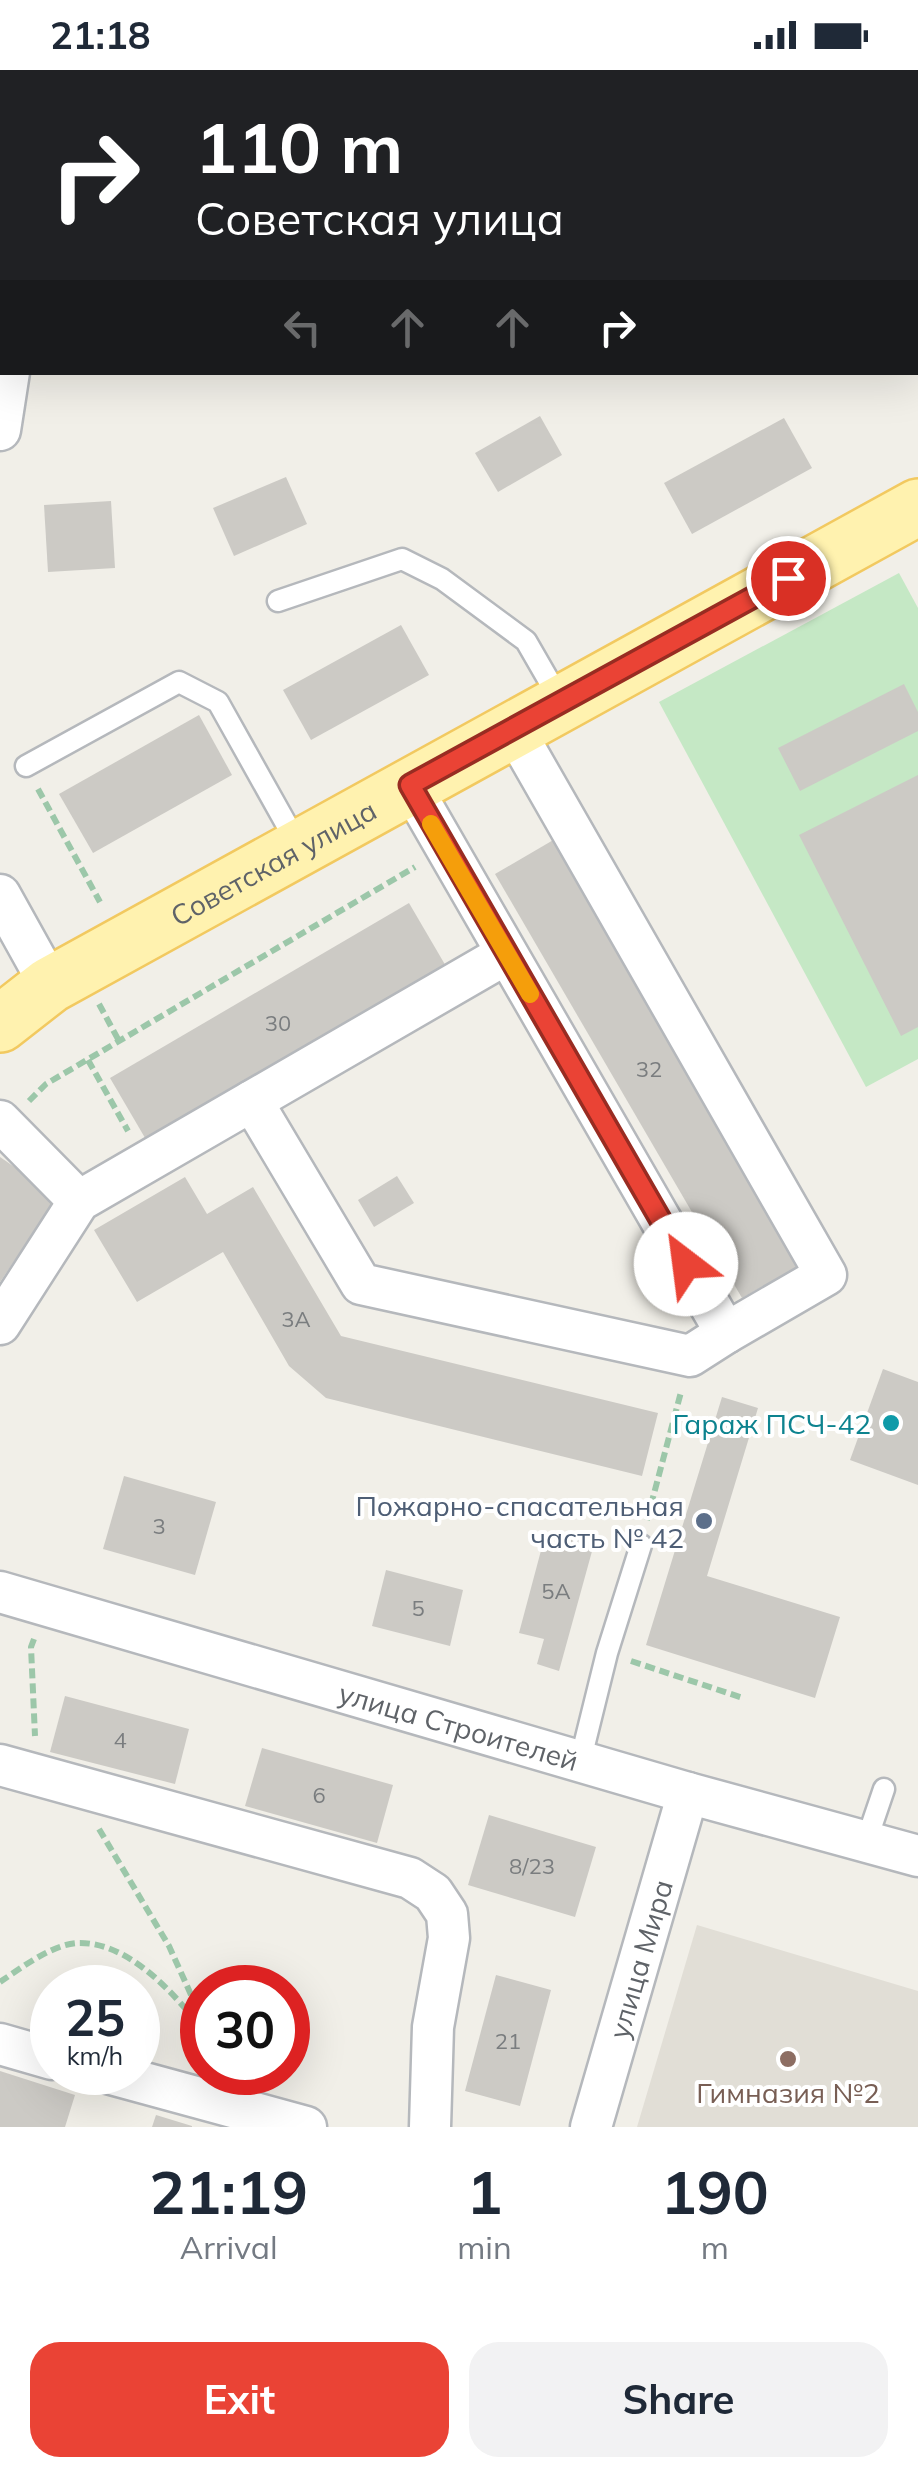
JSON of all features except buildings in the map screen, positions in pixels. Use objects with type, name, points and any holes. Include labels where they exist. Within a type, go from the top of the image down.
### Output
[{"type":"main road","name":"Советская улица","points":[[0,1024],[50,985],[918,507]]},
{"type":"street","points":[[0,430],[9,375]]},
{"type":"street","points":[[252,1101],[361,1284],[690,1356],[826,1275],[513,728]]},
{"type":"street","points":[[410,785],[726,1333]]},
{"type":"street","points":[[0,895],[50,985]]},
{"type":"street","points":[[0,1324],[80,1201],[506,954]]},
{"type":"street","points":[[2,1123],[80,1201]]},
{"type":"street","name":"улица Строителей","points":[[0,1592],[580,1762],[918,1856]]},
{"type":"street","points":[[36,1775],[410,1878],[434,1893],[446,1914],[450,1938],[432,2027],[430,2127]]},
{"type":"street","name":"улица Мира","points":[[590,2127],[688,1793]]},
{"type":"street","points":[[0,2044],[30,2052]]},
{"type":"street","points":[[160,2087],[306,2127]]},
{"type":"lane","points":[[278,600],[402,559],[442,579],[526,641],[561,702]]},
{"type":"lane","points":[[26,766],[178,682],[218,702],[299,847]]},
{"type":"lane","points":[[580,1762],[607,1653],[641,1545]]},
{"type":"lane","points":[[866,1842],[884,1789]]},
{"type":"path","points":[[26,766],[100,902]]},
{"type":"path","points":[[2,1123],[46,1084],[446,849]]},
{"type":"path","points":[[88,1060],[145,1163]]},
{"type":"path","points":[[641,1545],[690,1356]]},
{"type":"path","points":[[47,1606],[31,1647],[36,1775],[169,1946],[180,1970]]},
{"type":"path","points":[[607,1653],[744,1698]]},
{"type":"path","points":[[0,1982],[36,1959],[74,1943],[101,1946],[134,1963],[180,2002]]},
{"type":"shaded area","name":"Гимназия №2","points":[[697,1925],[918,1991],[918,2127],[637,2127]]},
{"type":"green space","points":[[899,573],[918,608],[918,1059],[866,1087],[659,702]]},
{"type":"slow traffic","points":[[431,824],[530,994]]},
{"type":"place","name":"Гараж ПСЧ-42","points":[[891,1423]]},
{"type":"place","name":"Пожарно-спасательная часть № 42","points":[[704,1521]]},
{"type":"place","name":"Гимназия №2","points":[[788,2059]]},
{"type":"route","points":[[686,1264],[410,785],[788,578]]}]
